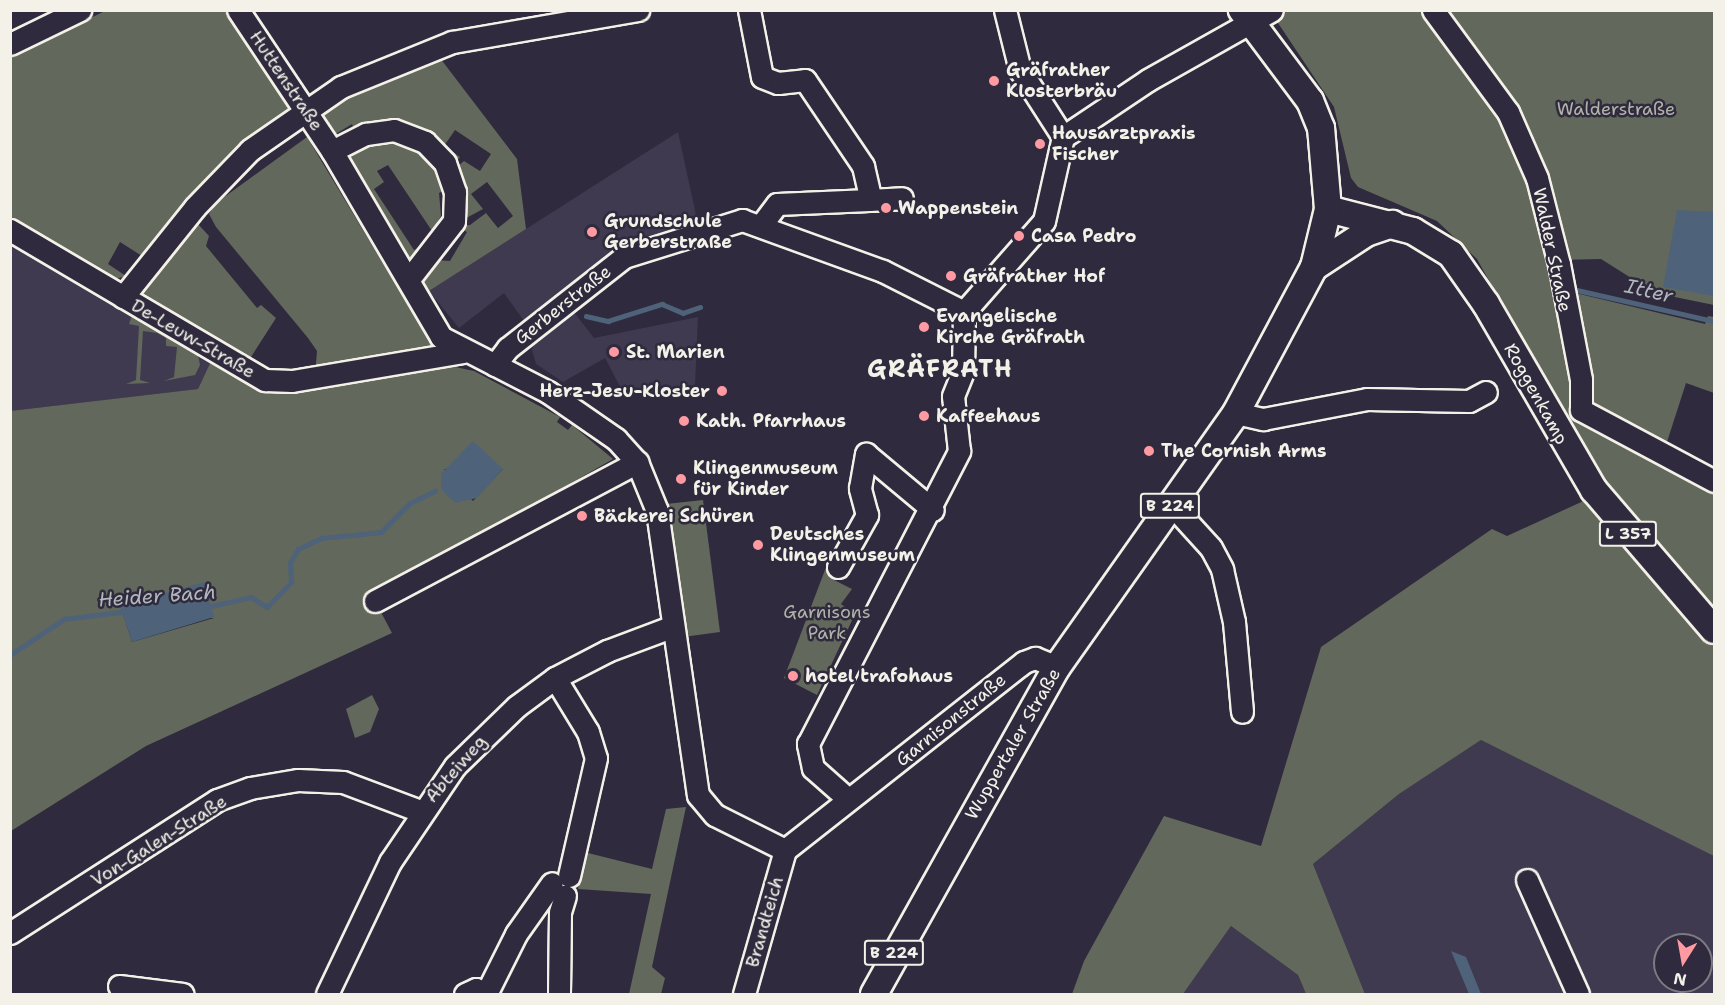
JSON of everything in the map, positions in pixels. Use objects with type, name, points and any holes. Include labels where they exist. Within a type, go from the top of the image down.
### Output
[{"type":"main road","name":"Wuppertaler Straße","points":[[874,994],[1057,668],[1236,414],[1314,267],[1328,209],[1327,162],[1310,101],[1255,14]]},
{"type":"main road","name":"Roggenkamp","points":[[1328,209],[1392,224],[1433,241],[1467,272],[1594,490],[1714,630]]},
{"type":"main road","points":[[1314,267],[1366,233],[1392,224]]},
{"type":"street","points":[[10,44],[80,10]]},
{"type":"street","name":"Huttenstraße","points":[[238,10],[332,151],[409,279],[438,333],[464,352],[495,365]]},
{"type":"street","points":[[123,297],[195,207],[250,150],[305,109],[396,62],[452,42],[638,10]]},
{"type":"street","points":[[749,10],[762,77],[778,83],[805,80],[863,166],[869,196]]},
{"type":"street","points":[[1005,10],[1020,70],[1053,129],[1063,137]]},
{"type":"street","name":"Walder Straße","points":[[1433,10],[1508,112],[1537,178],[1559,264],[1581,379],[1581,410],[1714,481]]},
{"type":"street","points":[[848,799],[813,768],[808,744],[933,510],[960,451],[953,396],[963,371],[964,312],[1044,221],[1063,137],[1255,14]]},
{"type":"street","name":"Huttenstraße","points":[[332,151],[366,134],[394,130],[425,142],[445,163],[455,192],[454,221],[409,279]]},
{"type":"street","points":[[762,224],[777,204],[869,196],[902,198]]},
{"type":"street","name":"Gerberstraße","points":[[785,850],[715,815],[700,800],[671,627],[657,511],[637,462],[586,417],[495,365],[508,348],[637,249],[742,220],[762,224],[883,271],[964,312]]},
{"type":"street","name":"De-Leuw-Straße","points":[[10,230],[246,372],[276,382],[464,352]]},
{"type":"street","points":[[1236,414],[1263,419],[1367,399],[1469,401],[1486,392]]},
{"type":"street","points":[[838,567],[867,515],[860,488],[866,454],[933,510]]},
{"type":"street","points":[[375,601],[637,462]]},
{"type":"street","points":[[1171,504],[1211,548],[1222,569],[1234,622],[1242,712]]},
{"type":"street","name":"Abteiweg","points":[[327,994],[420,811],[491,729],[555,678],[607,651],[671,627]]},
{"type":"street","name":"Garnisonstraße","points":[[785,850],[1024,662],[1035,658],[1057,668]]},
{"type":"street","points":[[555,678],[588,732],[596,758],[562,885],[560,994]]},
{"type":"street","name":"Von-Galen-Straße","points":[[10,933],[218,800],[250,788],[298,780],[343,782],[420,811]]},
{"type":"street","name":"Brandteich","points":[[744,994],[785,850]]},
{"type":"street","points":[[1527,880],[1578,994]]},
{"type":"street","points":[[465,994],[476,988],[486,994],[516,934],[562,885]]},
{"type":"street","points":[[119,986],[182,994]]},
{"type":"shaded area","name":"Grundschule Gerberstraße","points":[[678,132],[698,224],[651,235],[612,252],[524,321],[504,293],[459,328],[429,291]]},
{"type":"shaded area","points":[[10,242],[212,359],[198,389],[11,411]]},
{"type":"shaded area","name":"St. Marien","points":[[570,307],[594,338],[698,317],[695,385],[625,396],[605,358],[563,382],[536,364],[532,350],[536,338]]},
{"type":"shaded area","points":[[1481,740],[1713,853],[1714,994],[1365,994],[1313,864],[1399,794]]},
{"type":"shaded area","points":[[1231,926],[1298,975],[1306,994],[1183,994]]},
{"type":"green space","points":[[105,11],[229,11],[291,108],[206,180],[142,256],[120,242],[108,264],[126,276],[116,279],[11,219],[10,57]]},
{"type":"green space","points":[[1270,11],[1431,11],[1503,113],[1528,176],[1579,395],[1714,491],[1714,616],[1600,482],[1477,259],[1437,221],[1358,187],[1351,178],[1334,107]]},
{"type":"green space","name":"Walderstraße","points":[[1436,11],[1714,11],[1714,305],[1655,293],[1601,259],[1557,260],[1539,179]]},
{"type":"green space","points":[[440,58],[517,159],[526,229],[429,291],[421,278],[435,260],[450,261],[467,232],[456,226],[470,225],[486,213],[498,228],[513,216],[487,182],[471,194],[483,209],[457,223],[453,170],[464,161],[480,171],[491,154],[455,130],[444,146],[460,157],[451,168],[427,139],[355,133],[352,124],[331,137],[318,112],[388,76]]},
{"type":"green space","points":[[307,137],[431,343],[428,352],[315,375],[317,351],[216,227],[209,214],[216,203]]},
{"type":"green space","points":[[379,140],[413,146],[432,158],[449,188],[439,193],[441,216],[432,231],[388,165],[377,171],[384,182],[374,189],[414,250],[420,247],[426,259],[414,269],[343,157]]},
{"type":"green space","points":[[198,224],[209,236],[206,246],[257,308],[261,305],[276,318],[251,357],[242,361],[141,296]]},
{"type":"green space","points":[[1571,292],[1705,324],[1708,316],[1714,317],[1714,393],[1686,383],[1666,445],[1590,402]]},
{"type":"green space","points":[[133,312],[197,350],[200,365],[195,375],[164,381],[174,377],[177,347],[166,346],[166,338],[157,333],[143,331],[140,380],[150,383],[126,384],[136,380],[139,326],[129,324]]},
{"type":"green space","points":[[212,359],[249,381],[455,367],[474,371],[560,417],[557,422],[568,430],[572,425],[613,459],[373,597],[392,633],[146,746],[11,831],[10,411],[198,389]],"holes":[[[444,469],[503,469],[473,501]],[[122,611],[214,618],[132,642]]]},
{"type":"green space","points":[[1590,498],[1714,638],[1714,856],[1481,740],[1399,794],[1313,864],[1365,994],[1306,994],[1298,975],[1231,926],[1183,994],[1072,994],[1084,961],[1164,816],[1261,846],[1321,647],[1492,529],[1507,536]]},
{"type":"green space","points":[[703,500],[720,632],[683,637],[666,504]]},
{"type":"green space","name":"Garnisons Park","points":[[828,562],[837,566],[830,578],[852,589],[841,604],[855,614],[817,695],[784,678]]},
{"type":"green space","points":[[372,695],[379,709],[370,732],[355,738],[346,709]]},
{"type":"green space","points":[[686,807],[652,967],[665,978],[661,994],[629,994],[651,894],[578,889],[584,852],[652,869],[666,809]]},
{"type":"water","points":[[1677,210],[1714,212],[1714,296],[1663,287]]},
{"type":"water","points":[[473,441],[503,469],[477,498],[455,503],[441,489],[441,474]]},
{"type":"water","points":[[204,582],[214,617],[132,642],[120,606]]},
{"type":"water","points":[[1451,951],[1466,957],[1481,994],[1469,994]]},
{"type":"waterway","name":"Itter","points":[[1577,290],[1714,321]]},
{"type":"waterway","name":"Heider Bach","points":[[586,316],[608,321],[662,304],[683,313],[700,307]]},
{"type":"waterway","name":"Heider Bach","points":[[207,607],[251,597],[267,607],[291,582],[290,563],[298,549],[322,538],[381,532],[410,503],[435,491]]},
{"type":"waterway","name":"Heider Bach","points":[[10,655],[64,619],[127,611]]},
{"type":"place","name":"Gräfrather Klosterbräu","points":[[994,81]]},
{"type":"place","name":"Hausarztpraxis Fischer","points":[[1040,144]]},
{"type":"place","name":"Wappenstein","points":[[886,208]]},
{"type":"place","name":"Grundschule Gerberstraße","points":[[592,232]]},
{"type":"place","name":"Casa Pedro","points":[[1019,236]]},
{"type":"place","name":"Gräfrather Hof","points":[[951,276]]},
{"type":"place","name":"Evangelische Kirche Gräfrath","points":[[924,327]]},
{"type":"place","name":"St. Marien","points":[[614,352]]},
{"type":"place","name":"Herz-Jesu-Kloster","points":[[722,391]]},
{"type":"place","name":"Kaffeehaus","points":[[924,416]]},
{"type":"place","name":"Kath. Pfarrhaus","points":[[684,421]]},
{"type":"place","name":"The Cornish Arms","points":[[1149,451]]},
{"type":"place","name":"Klingenmuseum für Kinder","points":[[681,479]]},
{"type":"place","name":"Bäckerei Schüren","points":[[582,516]]},
{"type":"place","name":"Deutsches Klingenmuseum","points":[[758,545]]},
{"type":"place","name":"hotel trafohaus","points":[[793,676]]},
{"type":"district","name":"GRÄFRATH","points":[[940,370]]}]
